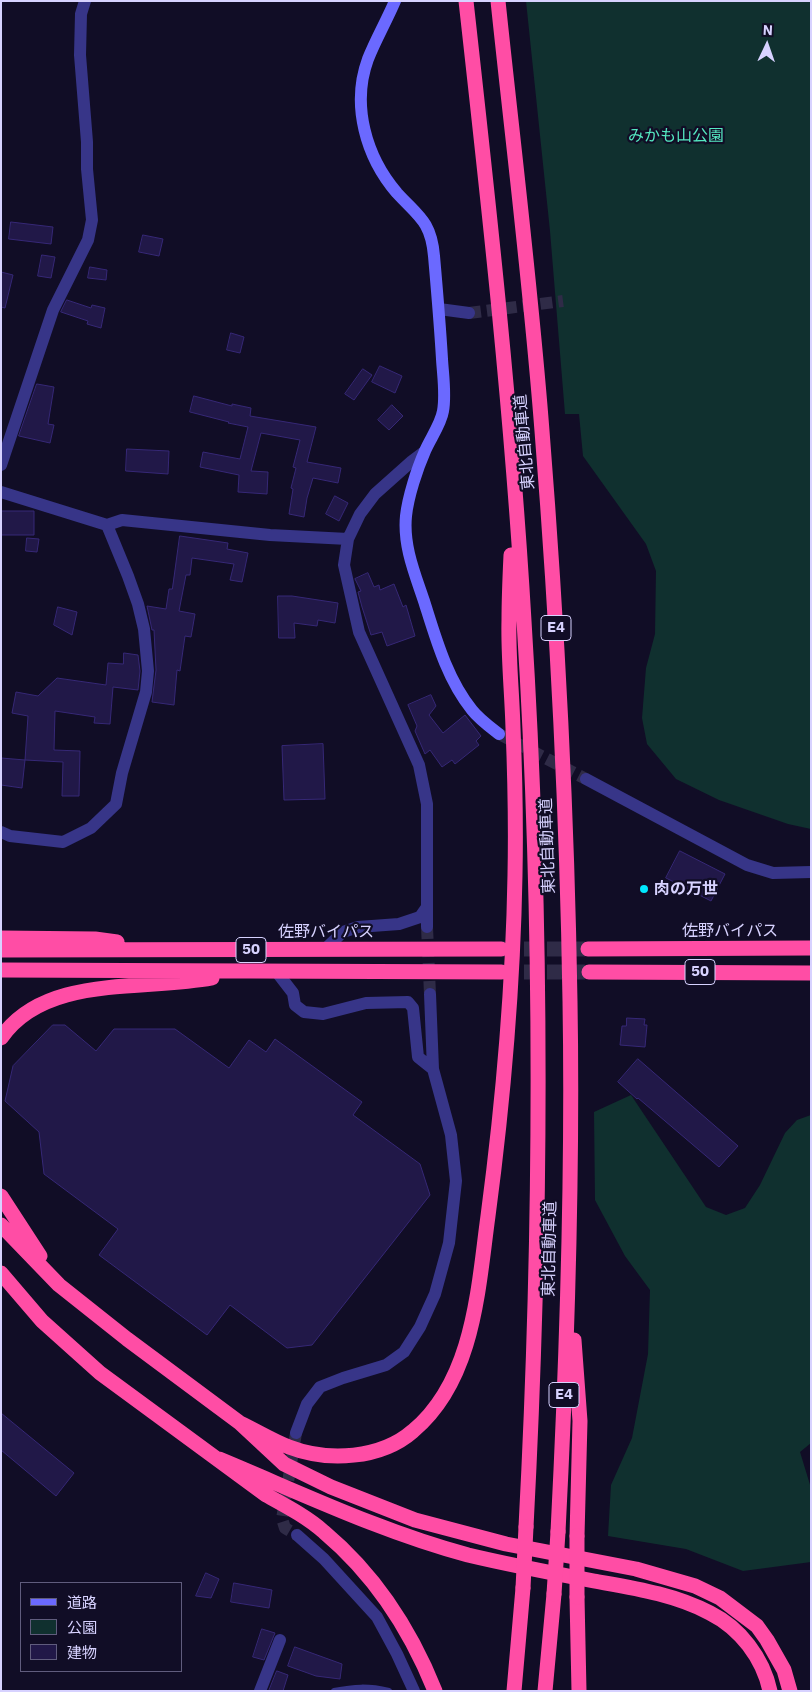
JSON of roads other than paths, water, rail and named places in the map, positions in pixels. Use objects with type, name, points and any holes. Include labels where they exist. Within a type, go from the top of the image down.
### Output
[{"type":"highway","name":"東北自動車道","points":[[466,1],[501,322],[514,480],[530,738],[538,1010],[537,1255],[532,1419],[523,1588],[514,1691]]},
{"type":"highway","name":"東北自動車道","points":[[498,1],[534,339],[542,435],[555,620],[570,1002],[568,1257],[564,1422],[554,1594],[545,1691]]},
{"type":"highway","points":[[240,1423],[290,1447],[315,1454],[342,1456],[366,1453],[390,1445],[412,1433],[432,1413],[458,1372],[466,1345],[492,1189],[510,998],[515,874],[514,736],[508,622],[514,480]]},
{"type":"highway","points":[[1,938],[95,939],[163,950]]},
{"type":"highway","name":"佐野バイパス","points":[[588,949],[811,948]]},
{"type":"highway","name":"佐野バイパス","points":[[1,950],[501,949]]},
{"type":"highway","name":"50","points":[[1,970],[501,972]]},
{"type":"highway","points":[[1,1038],[12,1025],[33,1007],[62,996],[97,989],[187,983],[242,971]]},
{"type":"highway","name":"50","points":[[589,972],[811,973]]},
{"type":"highway","points":[[1,1196],[59,1285]]},
{"type":"highway","points":[[1,1224],[59,1285],[127,1339],[240,1423],[284,1464],[331,1487],[415,1520],[506,1544],[636,1569],[694,1586],[720,1598],[757,1626],[780,1663],[790,1691]]},
{"type":"highway","points":[[568,1257],[580,1421],[577,1536],[579,1691]]},
{"type":"highway","points":[[1,1260],[18,1292]]},
{"type":"highway","points":[[1,1273],[42,1321],[100,1373],[219,1458],[266,1495],[324,1531],[347,1553],[376,1585],[403,1625],[424,1663],[435,1691]]},
{"type":"highway","points":[[219,1458],[372,1524],[437,1546],[506,1564],[636,1588],[662,1595],[711,1613],[734,1629],[751,1648],[762,1666],[770,1691]]},
{"type":"street","points":[[1,465],[53,310],[88,240],[92,220],[80,55],[81,14],[85,1]]},
{"type":"street","points":[[395,1],[368,60],[361,88],[361,111],[366,136],[380,170],[397,193],[424,220],[433,245],[443,380],[443,413],[424,452],[406,516],[406,543],[442,656],[456,687],[472,711],[498,734]]},
{"type":"street","points":[[439,309],[469,313]]},
{"type":"street","points":[[424,452],[375,494],[360,514],[348,539],[344,565],[359,632],[410,743],[420,773],[427,804],[427,927]]},
{"type":"street","points":[[1,492],[107,525],[122,520],[270,535],[348,539]]},
{"type":"street","points":[[1,832],[10,836],[63,842],[91,828],[116,804],[122,773],[146,692],[148,671],[144,629],[138,604],[107,525]]},
{"type":"street","points":[[586,779],[747,865],[774,872],[811,872]]},
{"type":"street","points":[[324,950],[343,932],[358,927],[399,924],[420,917],[427,907]]},
{"type":"street","points":[[276,972],[294,992],[295,1006],[304,1012],[323,1014],[366,1004],[408,1002],[413,1008],[418,1057],[433,1069]]},
{"type":"street","points":[[296,1433],[307,1404],[320,1387],[343,1378],[386,1366],[404,1352],[420,1327],[436,1294],[449,1243],[456,1181],[451,1135],[433,1069],[430,994]]},
{"type":"street","points":[[297,1535],[324,1560],[377,1617],[397,1654],[413,1691]]},
{"type":"street","points":[[260,1691],[280,1640]]},
{"type":"lane","points":[[334,1691],[349,1687],[374,1687],[389,1691]]},
{"type":"tunnel","points":[[469,313],[563,301]]},
{"type":"tunnel","points":[[499,734],[586,779]]},
{"type":"tunnel","points":[[427,927],[430,994]]},
{"type":"tunnel","points":[[501,949],[588,949]]},
{"type":"tunnel","points":[[501,972],[589,972]]},
{"type":"tunnel","points":[[296,1433],[282,1519],[285,1528],[297,1535]]},
{"type":"place","name":"肉の万世","points":[[644,889]]},
{"type":"park label","name":"みかも山公園","points":[[676,136]]}]
